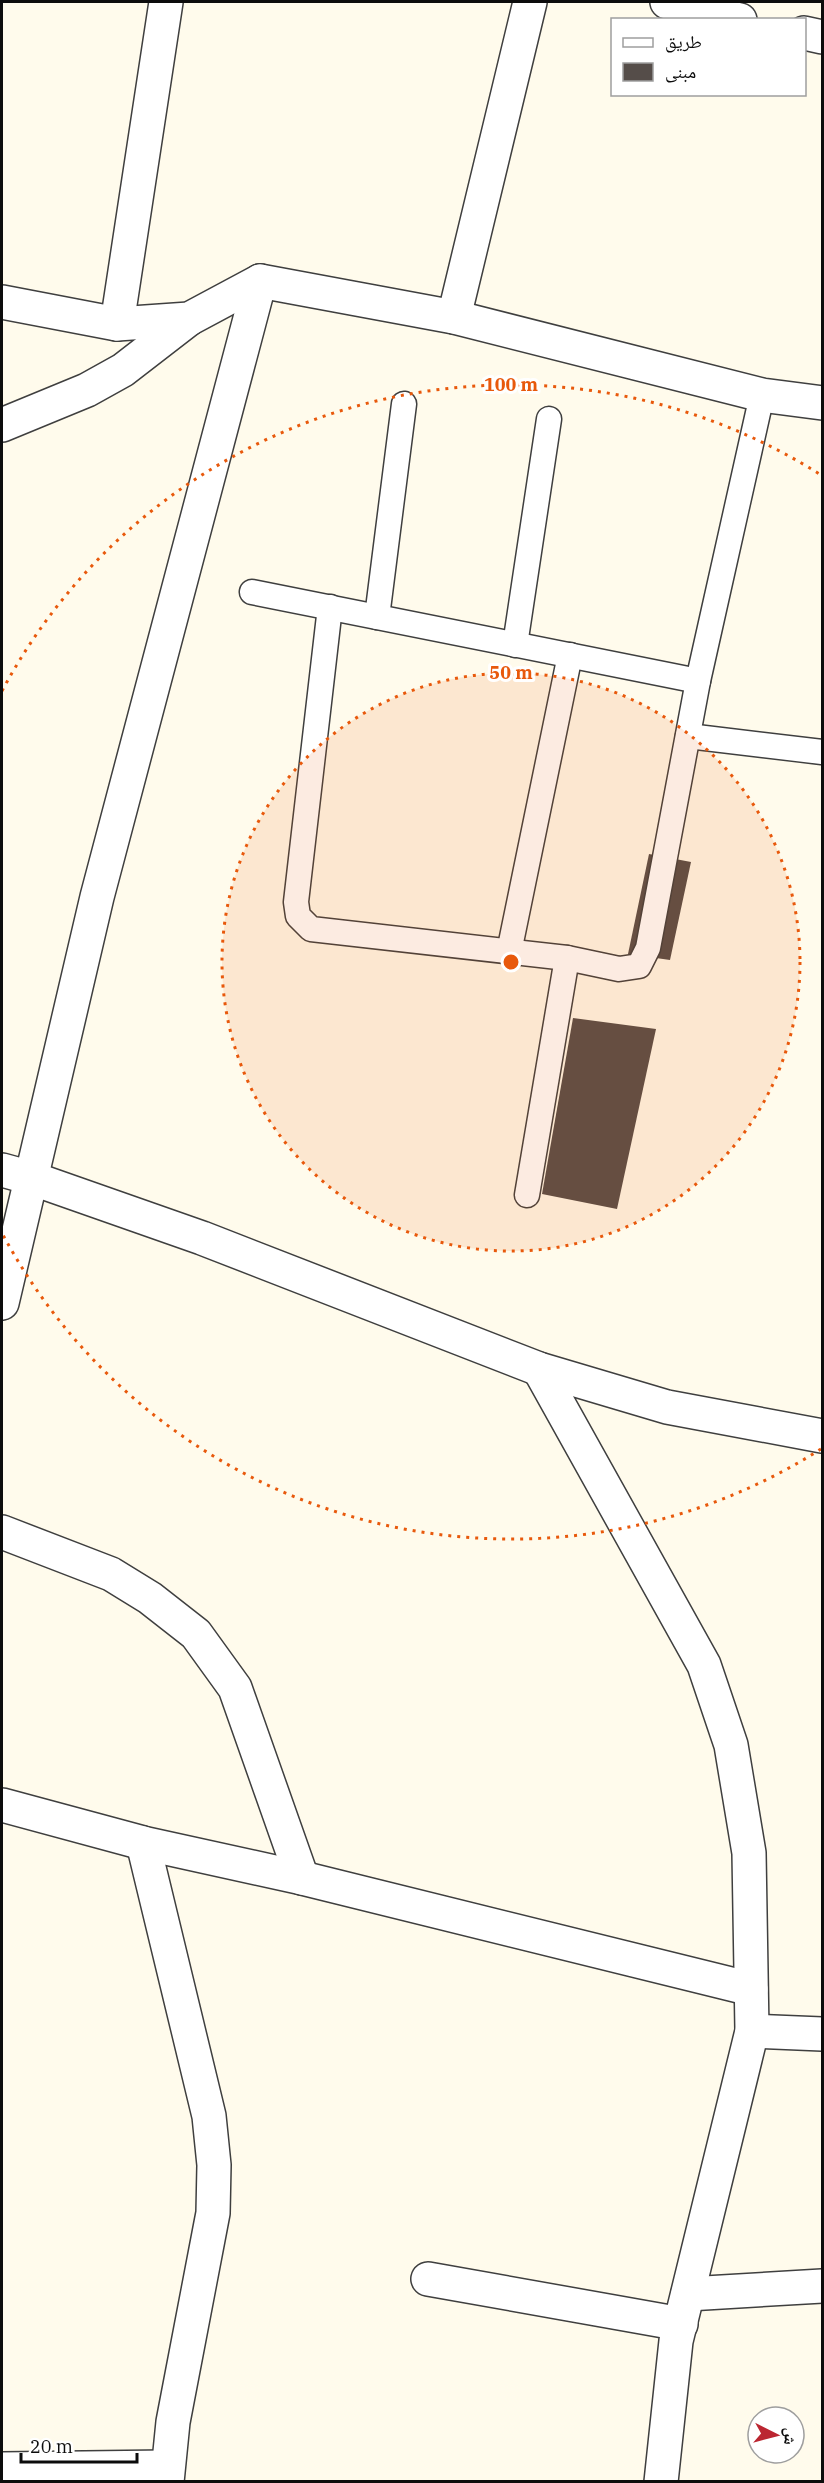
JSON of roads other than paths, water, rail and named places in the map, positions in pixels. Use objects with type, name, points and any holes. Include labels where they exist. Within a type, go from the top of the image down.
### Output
[{"type":"street","points":[[117,324],[166,2]]},
{"type":"street","points":[[454,317],[530,2]]},
{"type":"street","points":[[667,2],[733,18]]},
{"type":"street","points":[[741,18],[744,2]]},
{"type":"street","points":[[806,33],[822,37]]},
{"type":"street","points":[[2,1303],[16,1174],[97,897],[260,281]]},
{"type":"street","points":[[2,425],[87,390],[123,370],[189,319],[260,281],[454,317],[762,395],[822,403]]},
{"type":"street","points":[[2,302],[117,324],[189,319]]},
{"type":"street","points":[[16,1174],[202,1238],[538,1369],[668,1407],[822,1436]]},
{"type":"street","points":[[538,1369],[704,1665],[731,1745],[749,1853],[752,2031],[676,2341],[661,2481]]},
{"type":"street","points":[[2,1532],[111,1574],[150,1598],[196,1634],[235,1688],[302,1878]]},
{"type":"street","points":[[2,1805],[143,1843],[302,1878],[751,1989]]},
{"type":"street","points":[[2,2469],[167,2474],[213,2214],[214,2165],[209,2116],[143,1843]]},
{"type":"street","points":[[752,2031],[822,2034]]},
{"type":"street","points":[[428,2279],[684,2309],[822,2286]]},
{"type":"lane","points":[[330,608],[296,902],[298,916],[311,929],[567,958],[619,969],[639,966],[648,948],[698,681],[762,395]]},
{"type":"lane","points":[[377,617],[404,404]]},
{"type":"lane","points":[[515,645],[549,419]]},
{"type":"lane","points":[[252,592],[698,681]]},
{"type":"lane","points":[[509,952],[570,655]]},
{"type":"lane","points":[[688,736],[822,752]]},
{"type":"lane","points":[[527,1195],[567,958]]}]
